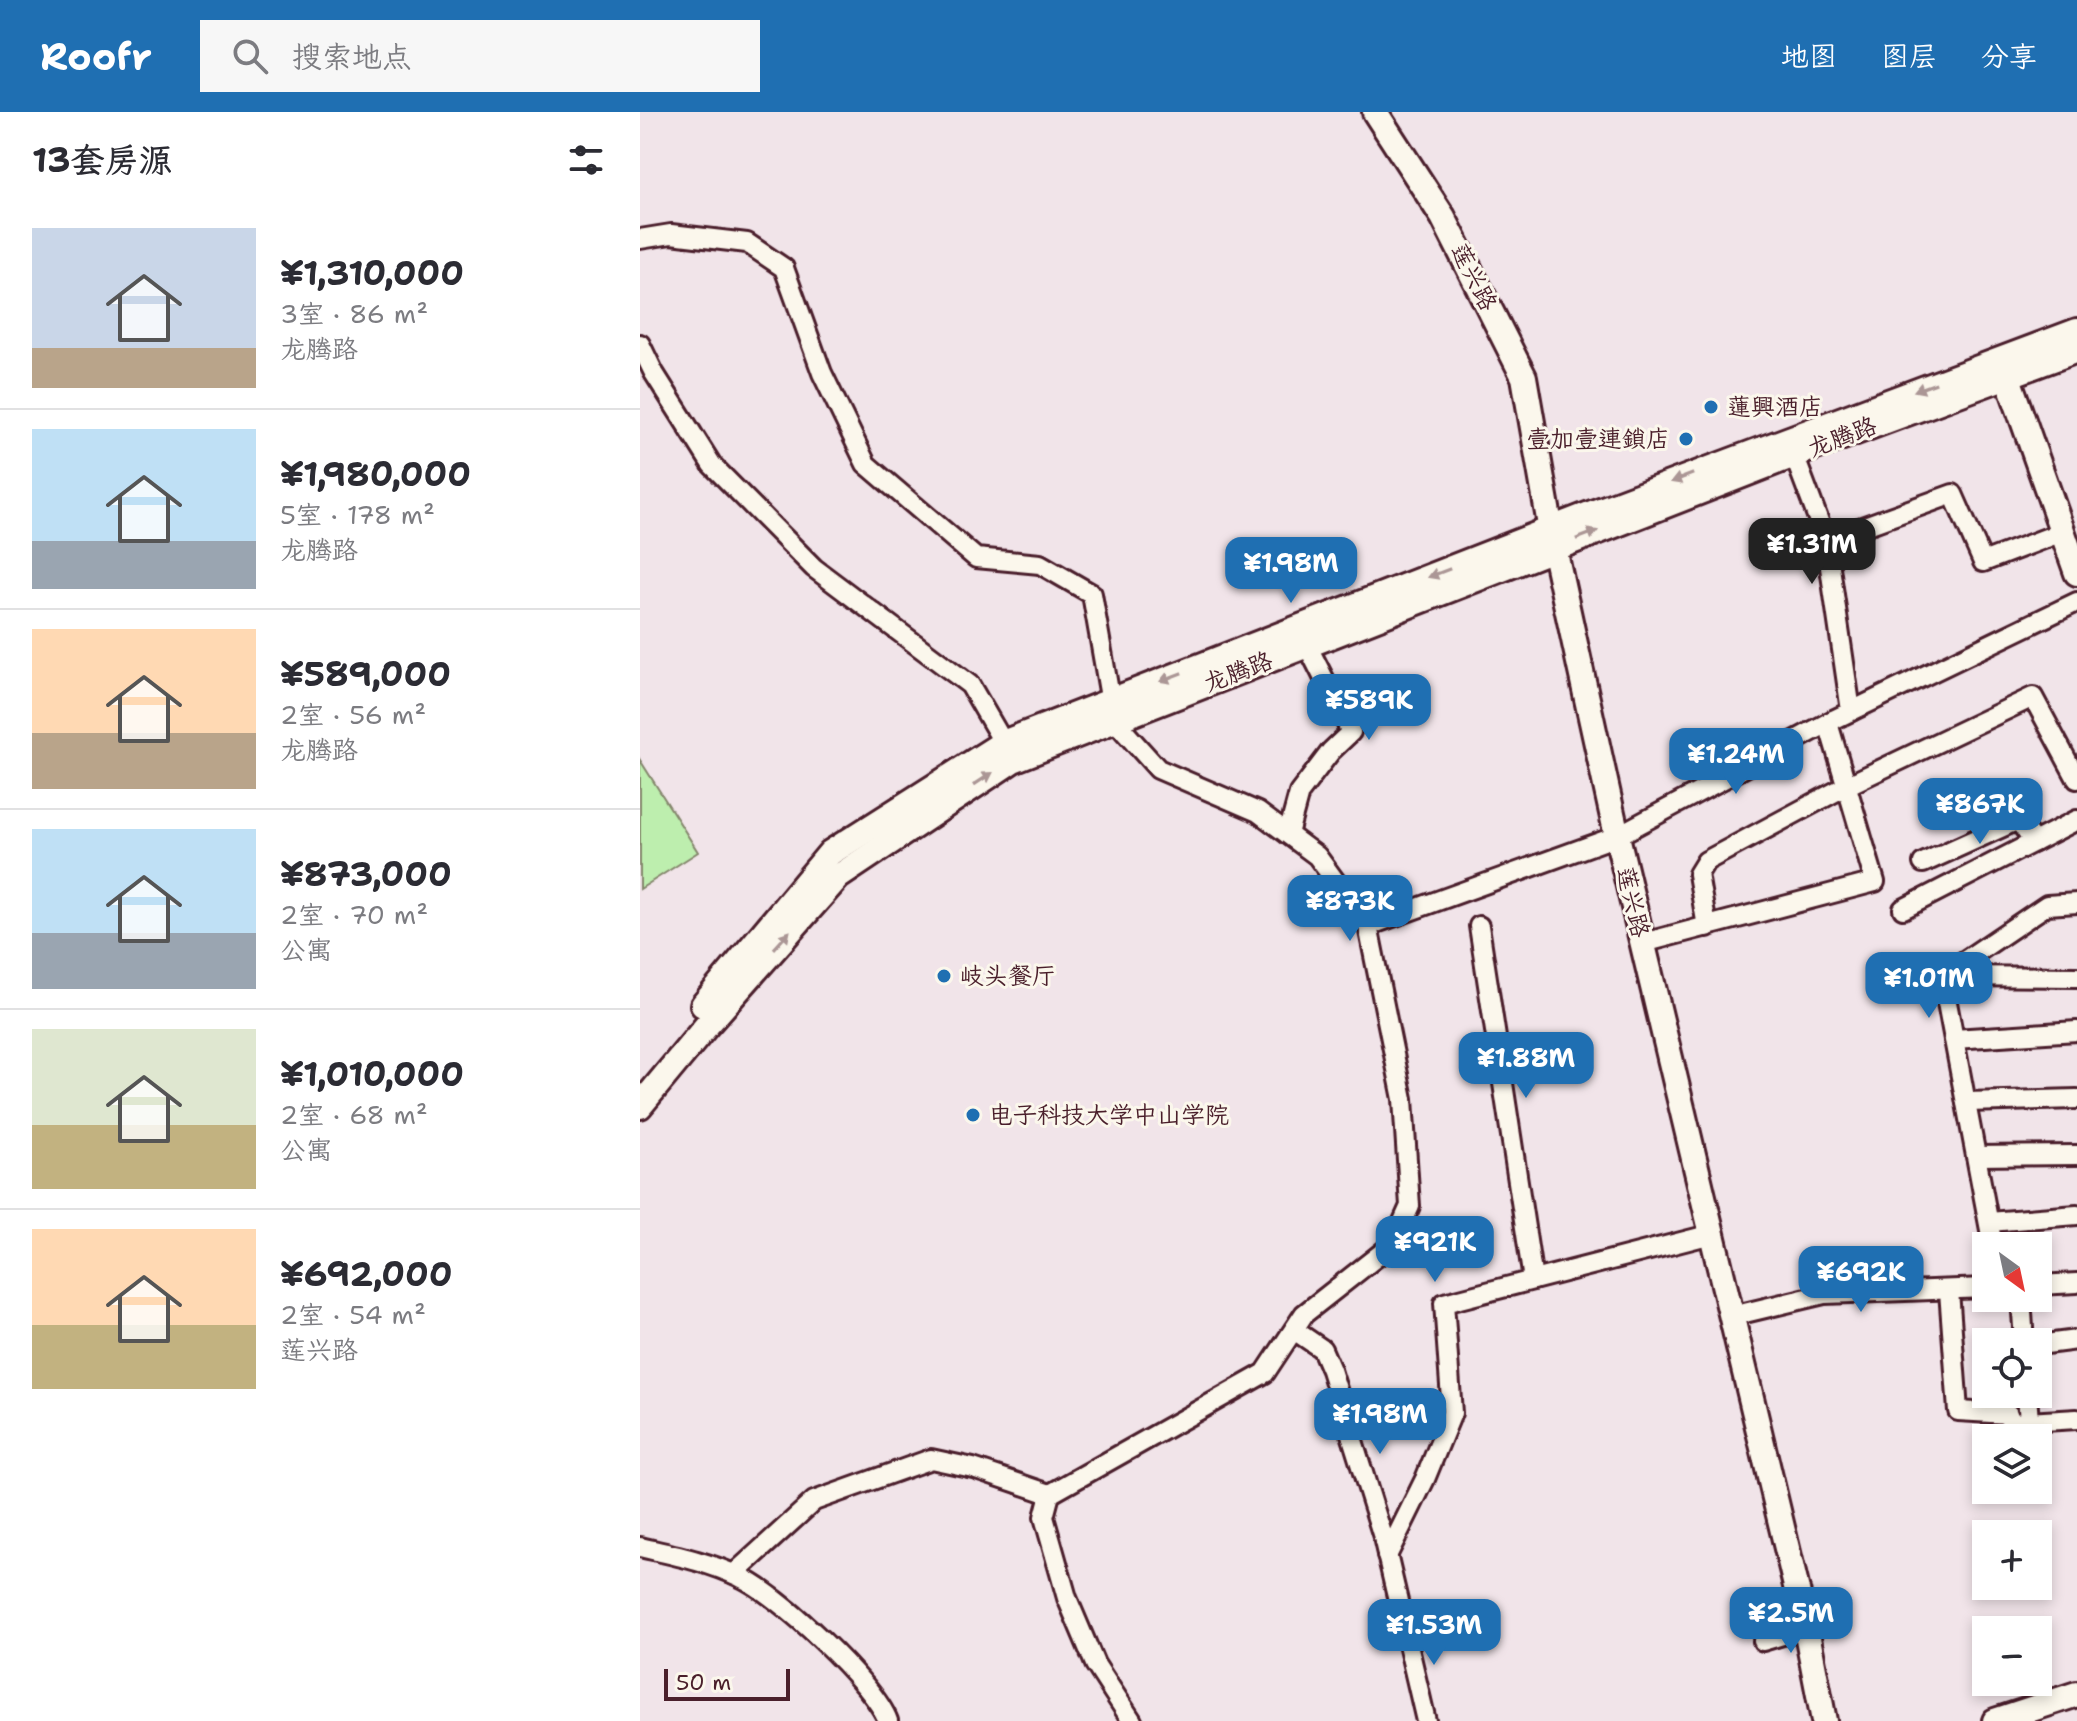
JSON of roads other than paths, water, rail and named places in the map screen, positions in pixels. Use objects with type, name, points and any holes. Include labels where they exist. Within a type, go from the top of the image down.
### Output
[{"type":"street","name":"莲兴路","points":[[1375,112],[1443,217],[1524,377],[1552,539],[1617,836],[1806,1628],[1824,1721]]},
{"type":"street","points":[[1392,138],[1396,112]]},
{"type":"street","points":[[640,239],[671,234],[747,243],[784,268],[822,373],[866,464],[976,558],[1040,564],[1092,594],[1112,710],[1158,769],[1258,812],[1288,834],[1317,856],[1368,926],[1403,1099],[1410,1206],[1393,1244],[1304,1314],[1265,1373],[1050,1494],[1044,1517],[1067,1598],[1095,1664],[1132,1721]]},
{"type":"street","name":"龙腾路","points":[[1112,710],[1307,645],[1552,539],[1794,455],[2006,366],[2077,331]]},
{"type":"street","points":[[640,344],[654,373],[712,465],[814,568],[970,685],[1008,751]]},
{"type":"street","name":"龙腾路","points":[[640,1080],[830,853],[1008,751],[2006,366],[2077,350]]},
{"type":"street","points":[[2006,366],[2077,573]]},
{"type":"street","points":[[1794,455],[1826,540],[1851,711]]},
{"type":"street","points":[[1826,540],[1953,494],[1983,562],[2062,532]]},
{"type":"street","points":[[1368,926],[1617,836],[1851,711],[2077,602]]},
{"type":"street","points":[[1288,834],[1299,793],[1331,751],[1351,732],[1307,645]]},
{"type":"street","points":[[1707,927],[1698,874],[1706,861],[1846,786],[2033,697],[2077,779]]},
{"type":"street","points":[[1643,943],[1875,882],[1828,723]]},
{"type":"street","name":"龙腾路","points":[[640,1106],[838,877],[1008,751]]},
{"type":"street","points":[[1923,863],[2018,820],[2034,842]]},
{"type":"street","points":[[1903,909],[2077,820]]},
{"type":"street","points":[[1942,976],[2047,905],[2077,903]]},
{"type":"street","points":[[1479,926],[1533,1280]]},
{"type":"street","points":[[1942,976],[2077,977]]},
{"type":"street","points":[[1942,976],[1991,1232]]},
{"type":"street","points":[[1954,1039],[2077,1031]]},
{"type":"street","points":[[1966,1102],[2077,1099]]},
{"type":"street","points":[[1976,1156],[2077,1155]]},
{"type":"street","points":[[1989,1222],[2077,1215]]},
{"type":"street","points":[[1387,1556],[1425,1479],[1452,1413],[1444,1303],[1712,1234]]},
{"type":"street","points":[[2052,1284],[2077,1283]]},
{"type":"street","points":[[1732,1316],[1824,1294],[1972,1289]]},
{"type":"street","points":[[1949,1291],[1958,1411],[2008,1414],[2010,1423],[2077,1419]]},
{"type":"street","points":[[1294,1330],[1322,1349],[1374,1506],[1426,1721]]},
{"type":"street","points":[[2052,1343],[2077,1340]]},
{"type":"street","points":[[2028,1408],[2029,1422]]},
{"type":"street","points":[[734,1574],[814,1501],[931,1459],[973,1468],[1050,1494]]},
{"type":"street","points":[[640,1547],[716,1566],[789,1609],[866,1685],[888,1721]]},
{"type":"street","points":[[1763,1641],[1806,1628]]},
{"type":"street","points":[[1995,1721],[2077,1694]]},
{"type":"place","name":"蓮興酒店","points":[[1711,407]]},
{"type":"place","name":"壹加壹連鎖店","points":[[1686,439]]},
{"type":"place","name":"岐头餐厅","points":[[944,976]]},
{"type":"place","name":"电子科技大学中山学院","points":[[973,1115]]}]
